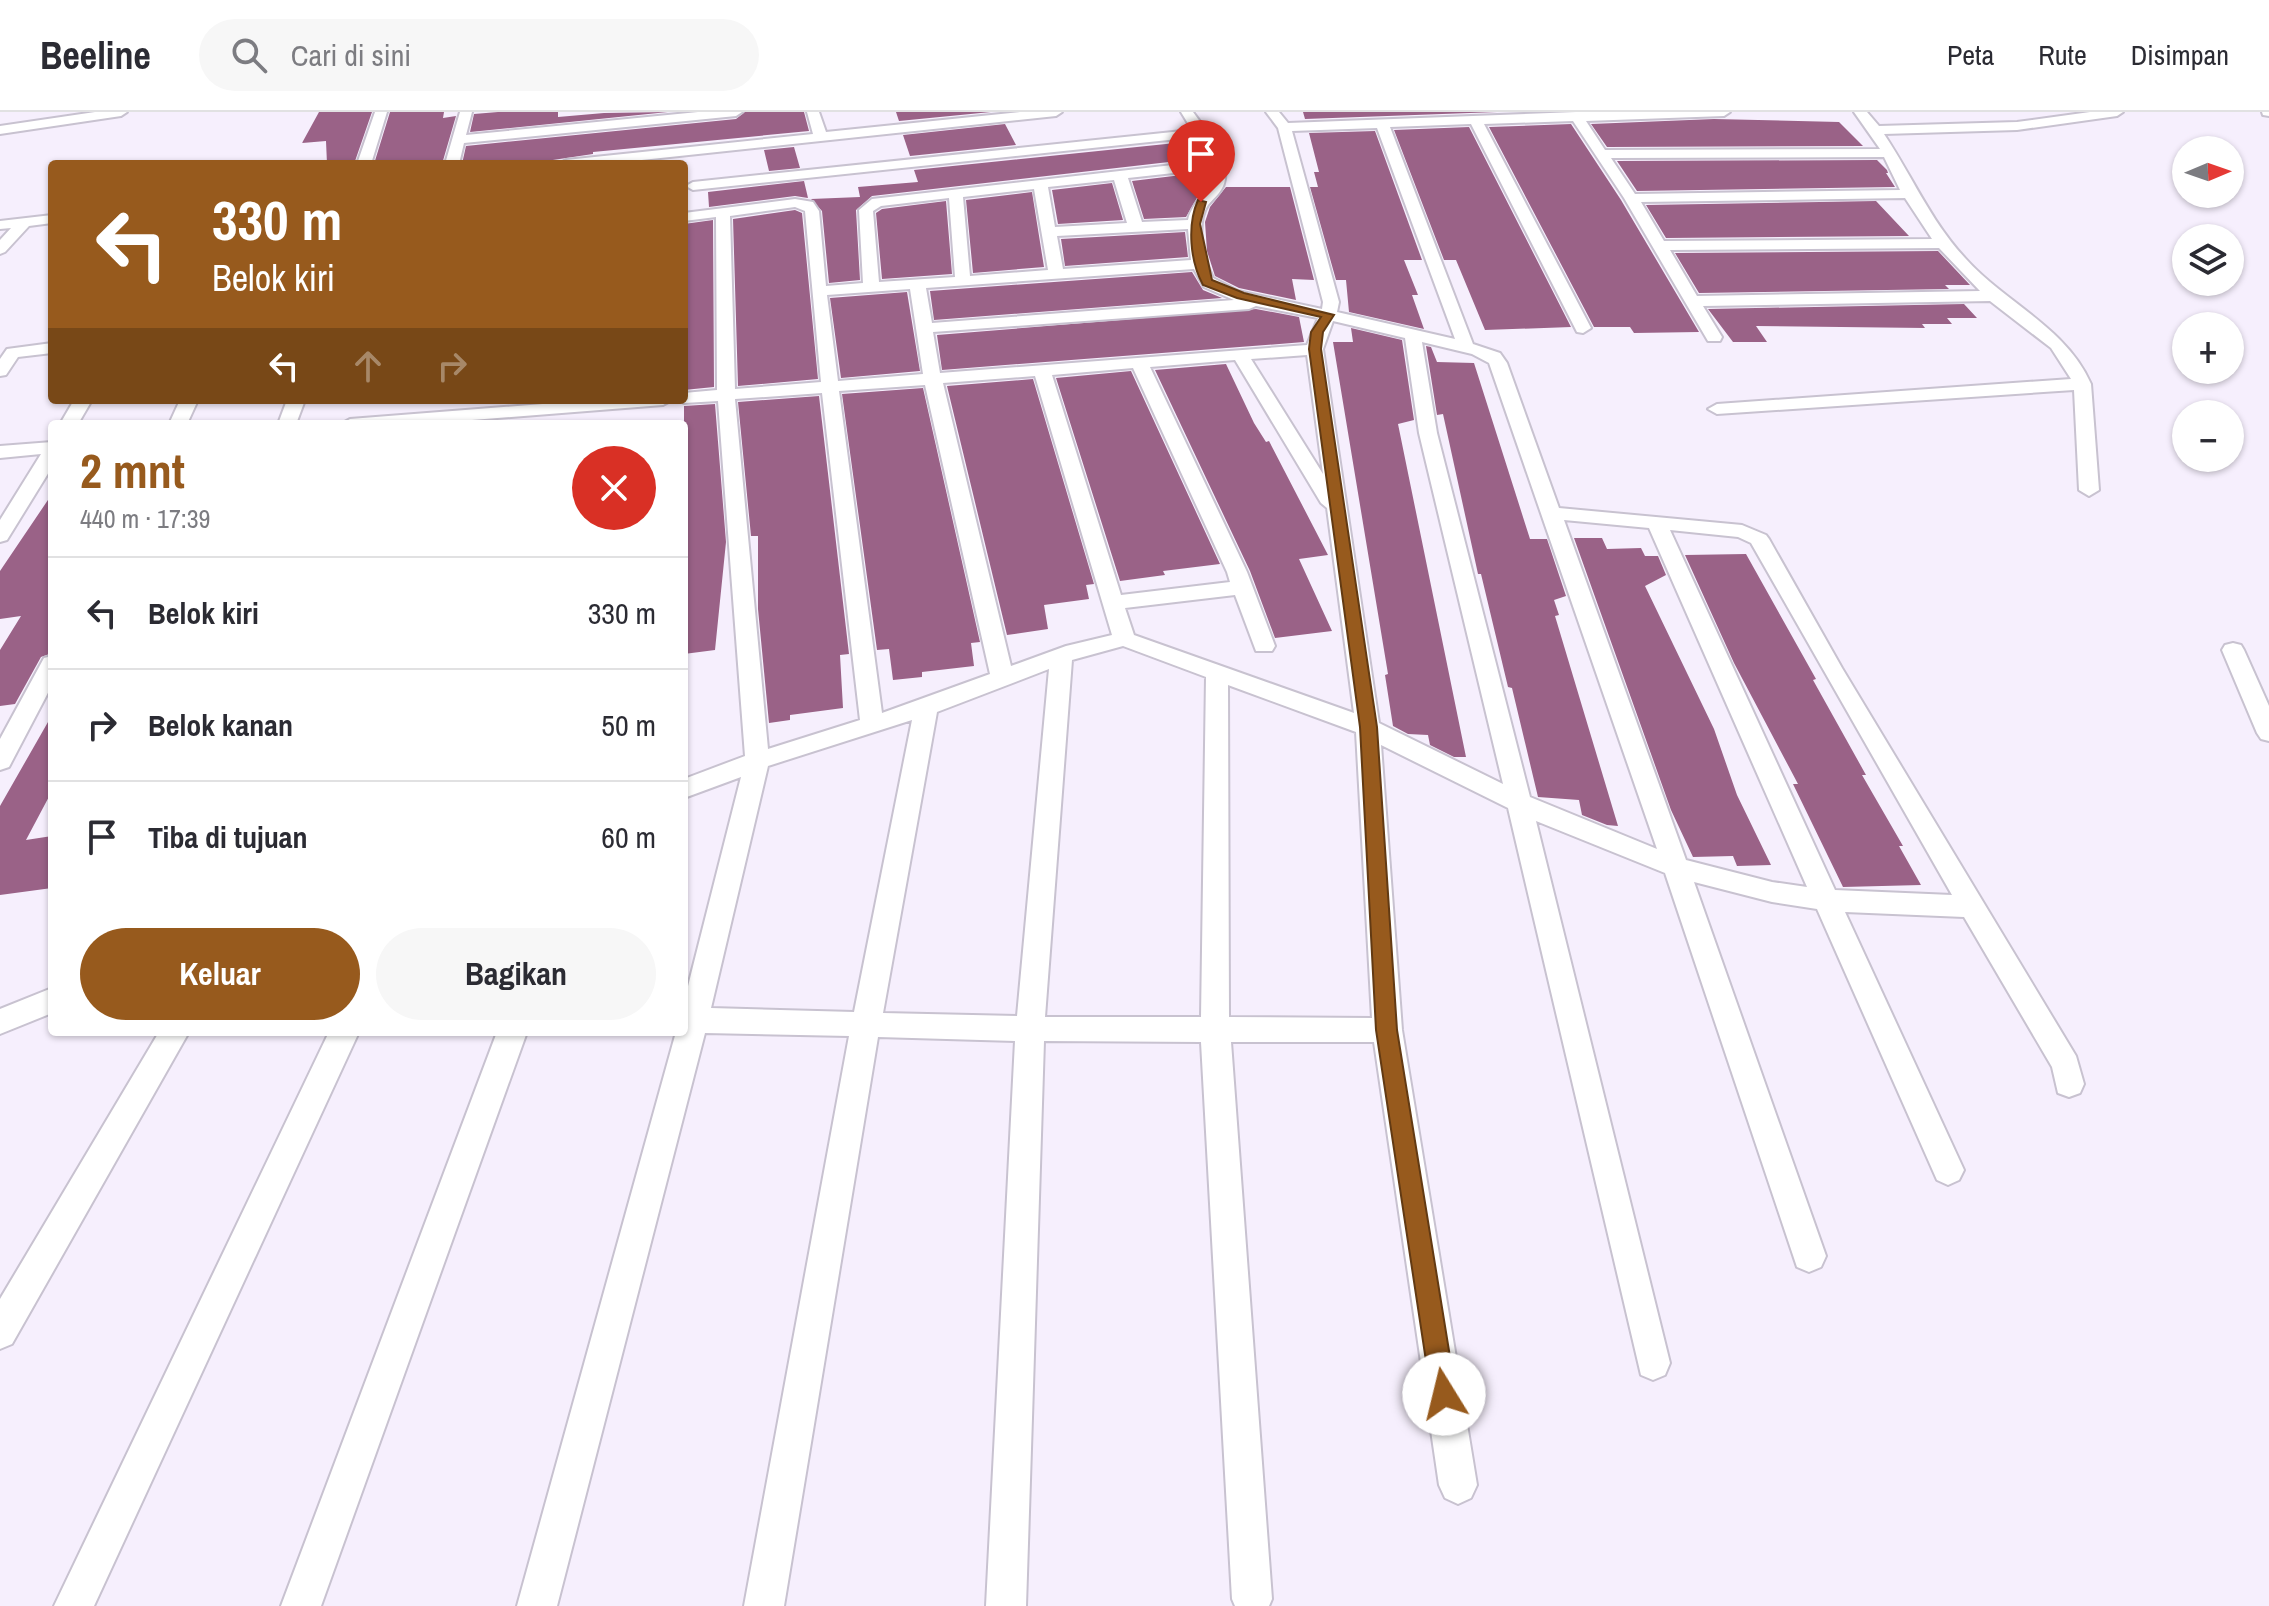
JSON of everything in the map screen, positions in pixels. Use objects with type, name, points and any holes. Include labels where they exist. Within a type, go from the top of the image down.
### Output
[{"type":"street","points":[[0,130],[121,112]]},
{"type":"street","points":[[365,160],[381,112]]},
{"type":"street","points":[[453,160],[466,112]]},
{"type":"street","points":[[459,140],[736,112]]},
{"type":"street","points":[[813,112],[821,137]]},
{"type":"street","points":[[692,169],[821,137],[1056,112]]},
{"type":"street","points":[[1187,112],[1216,164],[1217,185],[1201,202],[1195,224],[1205,278],[1213,286],[1269,303],[1466,347],[1494,357],[1502,371],[1809,1256]]},
{"type":"street","points":[[1272,112],[1284,127],[1331,302],[1328,315],[1317,332],[1315,349],[1335,510],[1368,727],[1387,1030],[1458,1485]]},
{"type":"street","points":[[1284,127],[1724,112]]},
{"type":"street","points":[[1860,112],[1878,130],[1910,194],[1942,243],[1994,296],[2062,351],[2078,370],[2082,384],[2089,490]]},
{"type":"street","points":[[1878,130],[2017,126],[2117,112]]},
{"type":"street","points":[[1576,116],[1631,198],[1714,337]]},
{"type":"street","points":[[1475,119],[1583,328]]},
{"type":"street","points":[[1382,123],[1466,347]]},
{"type":"street","points":[[688,169],[1200,133]]},
{"type":"street","points":[[1600,154],[1887,153]]},
{"type":"street","points":[[871,287],[868,207],[885,200],[1216,164]]},
{"type":"street","points":[[692,169],[690,216],[795,203],[810,207],[813,215],[818,291],[872,725]]},
{"type":"street","points":[[1120,175],[1136,227]]},
{"type":"street","points":[[1040,184],[1056,274]]},
{"type":"street","points":[[956,193],[963,281]]},
{"type":"street","points":[[1631,198],[1910,194]]},
{"type":"street","points":[[537,1606],[694,1020],[757,761],[726,395],[723,211]]},
{"type":"street","points":[[0,225],[48,220]]},
{"type":"street","points":[[0,249],[24,223]]},
{"type":"street","points":[[1048,232],[1195,224]]},
{"type":"street","points":[[1660,246],[1942,243]]},
{"type":"street","points":[[818,291],[1201,264]]},
{"type":"street","points":[[917,284],[933,380],[1003,680]]},
{"type":"street","points":[[1692,301],[1994,296]]},
{"type":"street","points":[[925,328],[1269,303]]},
{"type":"street","points":[[1413,336],[1428,433],[1464,570],[1653,1363]]},
{"type":"street","points":[[0,371],[13,353],[48,349]]},
{"type":"street","points":[[688,398],[1315,349]]},
{"type":"street","points":[[1241,356],[1335,510]]},
{"type":"street","points":[[1140,364],[1242,587],[1264,646]]},
{"type":"street","points":[[1042,371],[1124,639]]},
{"type":"street","points":[[1717,409],[2082,384]]},
{"type":"street","points":[[418,420],[597,404]]},
{"type":"street","points":[[0,452],[48,450]]},
{"type":"street","points":[[0,536],[48,457]]},
{"type":"street","points":[[1550,513],[1742,531],[1759,539],[1831,668],[2066,1065],[2069,1084]]},
{"type":"street","points":[[1658,525],[1948,1170]]},
{"type":"street","points":[[1114,603],[1242,587]]},
{"type":"street","points":[[688,787],[757,761],[1003,680],[1102,642],[1124,639],[1368,727],[1436,764],[1582,831],[1676,867],[1772,892],[1824,900],[1975,907]]},
{"type":"street","points":[[2233,650],[2269,733]]},
{"type":"street","points":[[1006,1606],[1030,1029],[1061,656]]},
{"type":"street","points":[[0,761],[48,671]]},
{"type":"street","points":[[1217,672],[1215,1028],[1252,1599]]},
{"type":"street","points":[[764,1606],[866,1024],[926,707]]},
{"type":"street","points":[[0,1022],[48,996]]},
{"type":"street","points":[[694,1020],[1030,1029],[1387,1030]]},
{"type":"street","points":[[0,1332],[172,1036]]},
{"type":"street","points":[[74,1606],[342,1036]]},
{"type":"street","points":[[301,1606],[511,1036]]},
{"type":"building","points":[[319,112],[372,112],[355,160],[327,160],[326,141],[302,143]]},
{"type":"building","points":[[390,112],[444,112],[443,118],[456,116],[443,160],[375,160]]},
{"type":"building","points":[[558,112],[558,117],[668,112],[470,132],[474,114]]},
{"type":"building","points":[[745,112],[804,112],[809,131],[593,152],[553,160],[463,160],[466,146],[736,119]]},
{"type":"building","points":[[896,112],[991,112],[899,121]]},
{"type":"building","points":[[1303,112],[1497,112],[1305,119]]},
{"type":"building","points":[[1714,119],[1839,122],[1863,146],[1607,147],[1591,124]]},
{"type":"building","points":[[1005,124],[1016,145],[910,156],[903,135]]},
{"type":"building","points":[[1571,124],[1621,200],[1699,332],[1634,333],[1630,327],[1594,327],[1489,127]]},
{"type":"building","points":[[1469,127],[1571,327],[1485,330],[1456,260],[1444,260],[1394,130]]},
{"type":"building","points":[[1375,131],[1422,260],[1404,260],[1418,295],[1412,295],[1424,329],[1349,312],[1346,280],[1336,280],[1310,187],[1318,187],[1314,172],[1319,172],[1309,133]]},
{"type":"building","points":[[1195,141],[1204,158],[872,196],[856,210],[860,280],[829,283],[822,211],[811,199],[860,197],[858,187],[918,182],[914,170]]},
{"type":"building","points":[[794,147],[800,168],[769,171],[764,150]]},
{"type":"building","points":[[1877,160],[1887,170],[1895,187],[1637,191],[1617,161]]},
{"type":"building","points":[[1207,172],[1206,182],[1186,217],[1144,219],[1132,181]]},
{"type":"building","points":[[804,181],[808,198],[795,196],[709,207],[708,192]]},
{"type":"building","points":[[1112,183],[1123,220],[1058,224],[1052,190]]},
{"type":"building","points":[[1226,187],[1290,187],[1314,280],[1292,279],[1296,300],[1239,288],[1215,276],[1207,251],[1205,222],[1210,207]]},
{"type":"building","points":[[1032,192],[1044,267],[973,273],[966,200]]},
{"type":"building","points":[[946,201],[952,274],[882,279],[876,213],[882,209]]},
{"type":"building","points":[[1876,201],[1909,236],[1666,238],[1646,205]]},
{"type":"building","points":[[795,210],[802,213],[818,379],[738,386],[733,219]]},
{"type":"building","points":[[713,220],[714,387],[688,390],[688,223]]},
{"type":"building","points":[[1185,232],[1188,257],[1065,266],[1061,239]]},
{"type":"building","points":[[1938,251],[1970,285],[1945,285],[1949,289],[1699,293],[1675,253]]},
{"type":"building","points":[[1192,272],[1203,290],[1222,298],[934,320],[930,291]]},
{"type":"building","points":[[907,292],[920,371],[841,378],[830,298]]},
{"type":"building","points":[[1964,304],[1977,318],[1947,318],[1952,324],[1922,324],[1925,328],[1756,326],[1767,342],[1733,342],[1708,309]]},
{"type":"building","points":[[1256,309],[1299,317],[1304,342],[942,370],[937,335]]},
{"type":"building","points":[[1351,328],[1402,340],[1414,420],[1398,424],[1466,757],[1454,757],[1430,745],[1428,735],[1408,734],[1393,726],[1385,675],[1388,674],[1333,342],[1353,342]]},
{"type":"building","points":[[1426,346],[1431,347],[1437,362],[1474,363],[1530,539],[1547,539],[1566,596],[1554,600],[1559,615],[1555,616],[1618,826],[1582,815],[1579,800],[1538,797],[1512,688],[1508,687],[1481,574],[1478,574],[1443,414],[1437,415]]},
{"type":"building","points":[[1226,364],[1254,423],[1266,442],[1269,441],[1328,555],[1299,559],[1332,631],[1275,638],[1250,571],[1155,370]]},
{"type":"building","points":[[1131,371],[1220,564],[1163,571],[1165,575],[1120,581],[1056,378]]},
{"type":"building","points":[[1033,379],[1094,584],[1086,585],[1089,599],[1044,605],[1048,629],[1007,635],[947,386]]},
{"type":"building","points":[[923,388],[980,642],[971,643],[974,666],[922,672],[922,677],[893,680],[889,649],[877,650],[842,394]]},
{"type":"building","points":[[819,396],[849,654],[840,655],[843,708],[790,715],[790,720],[769,723],[758,609],[758,536],[751,536],[738,402]]},
{"type":"building","points":[[715,404],[726,542],[715,650],[688,653],[688,420],[684,420],[684,406]]},
{"type":"building","points":[[48,500],[48,654],[41,657],[15,704],[0,706],[0,650],[21,616],[0,619],[0,571]]},
{"type":"building","points":[[1574,538],[1602,538],[1607,549],[1641,548],[1645,556],[1658,556],[1666,575],[1645,586],[1714,729],[1737,795],[1771,865],[1737,866],[1733,856],[1693,857],[1671,810]]},
{"type":"building","points":[[1746,554],[1816,679],[1813,680],[1866,775],[1862,775],[1903,846],[1899,846],[1921,885],[1843,887],[1793,784],[1798,784],[1734,663],[1685,555]]},
{"type":"building","points":[[48,722],[48,799],[26,840],[48,837],[48,889],[0,895],[0,806]]},
{"type":"route","points":[[1201,202],[1195,224],[1207,282],[1241,296],[1328,315],[1317,332],[1315,349],[1335,510],[1368,727],[1387,1030],[1444,1394]]}]
